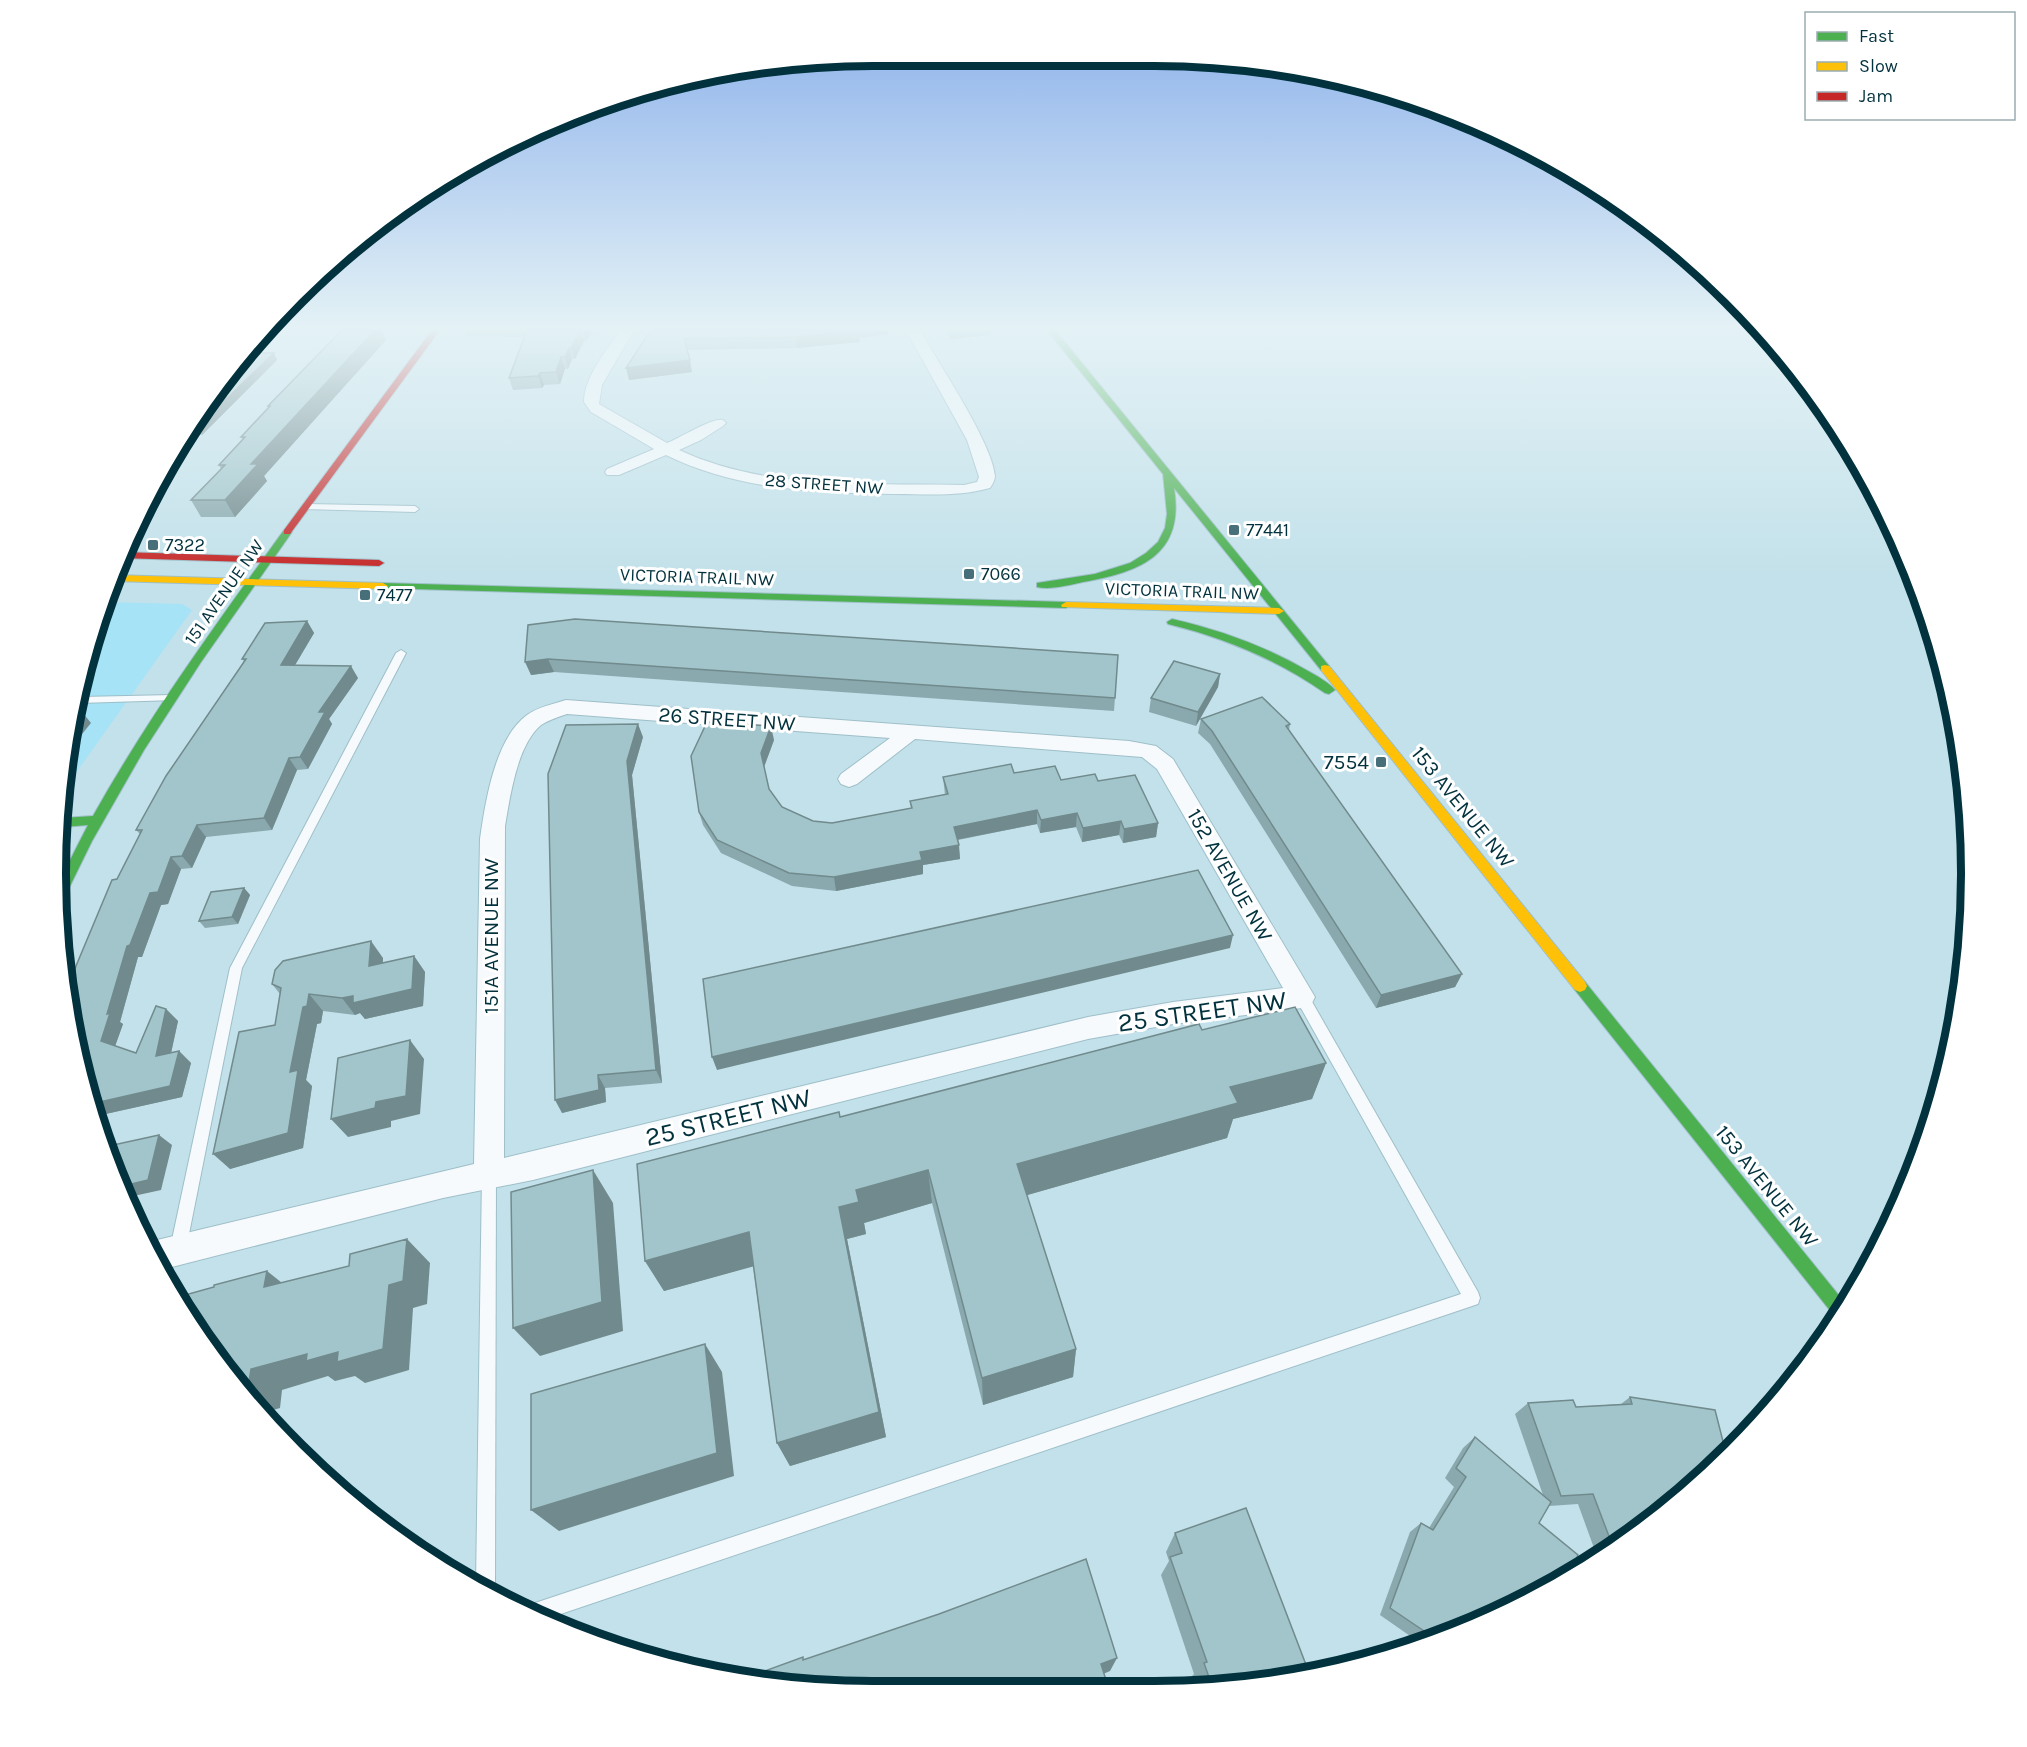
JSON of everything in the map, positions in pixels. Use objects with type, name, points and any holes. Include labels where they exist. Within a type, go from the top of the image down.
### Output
[{"type":"main road","name":"151 AVENUE NW","points":[[66,881],[96,820],[172,698],[250,583],[376,412]]},
{"type":"main road","name":"153 AVENUE NW","points":[[1118,412],[1835,1305]]},
{"type":"main road","name":"VICTORIA TRAIL NW","points":[[1113,588],[1036,584],[1084,579],[1116,571],[1140,561],[1153,552],[1170,529],[1167,472]]},
{"type":"main road","points":[[131,555],[394,564]]},
{"type":"main road","name":"VICTORIA TRAIL NW","points":[[122,578],[1279,611]]},
{"type":"main road","name":"VICTORIA TRAIL NW","points":[[1245,593],[1265,593]]},
{"type":"main road","points":[[1039,605],[1164,620],[1247,642],[1272,653],[1310,675],[1367,722]]},
{"type":"main road","points":[[68,822],[96,820]]},
{"type":"street","name":"28 STREET NW","points":[[601,412],[668,450],[712,469],[783,483],[850,488],[964,490],[984,484],[987,477],[975,440],[959,412]]},
{"type":"street","points":[[613,472],[696,437],[718,423]]},
{"type":"street","name":"26 STREET NW","points":[[545,714],[566,707],[1135,748],[1156,755]]},
{"type":"street","name":"151A AVENUE NW","points":[[489,1174],[492,839],[496,806],[505,773],[521,735],[530,723],[545,714]]},
{"type":"street","points":[[849,779],[911,732]]},
{"type":"street","name":"152 AVENUE NW","points":[[1156,755],[1165,764],[1302,997]]},
{"type":"street","name":"25 STREET NW","points":[[168,1252],[1088,1028],[1173,1013],[1302,997]]},
{"type":"lane","points":[[306,507],[415,509]]},
{"type":"lane","points":[[168,1252],[236,968],[401,653]]},
{"type":"lane","points":[[86,700],[172,698]]},
{"type":"lane","points":[[543,1610],[1472,1298],[1302,997]]},
{"type":"lane","points":[[485,1581],[489,1174]]},
{"type":"shaded area","points":[[113,602],[182,604],[192,610],[72,778],[82,716],[94,665]]},
{"type":"building","points":[[265,412],[300,412],[251,464],[258,464],[225,500],[191,500],[225,465],[219,465],[245,437],[241,437]]},
{"type":"building","points":[[575,619],[1118,655],[1115,698],[548,659],[525,662],[528,625]]},
{"type":"building","points":[[307,621],[281,665],[351,666],[319,712],[325,712],[300,757],[289,758],[264,818],[197,825],[182,856],[171,857],[158,892],[150,893],[130,945],[127,946],[101,1041],[136,1053],[156,1006],[166,1009],[156,1056],[179,1051],[170,1086],[100,1102],[82,1031],[73,976],[76,966],[112,880],[117,879],[142,830],[136,830],[166,776],[246,659],[242,659],[265,623]]},
{"type":"building","points":[[1174,661],[1220,674],[1198,712],[1151,698]]},
{"type":"building","points":[[1262,697],[1290,724],[1286,726],[1462,974],[1381,995],[1212,731],[1201,719]]},
{"type":"building","points":[[707,722],[771,726],[761,753],[769,789],[782,807],[813,821],[832,823],[912,808],[910,801],[948,794],[943,777],[1011,764],[1014,773],[1055,766],[1061,780],[1095,774],[1098,781],[1135,775],[1158,823],[1124,829],[1121,821],[1083,828],[1077,813],[1041,820],[1037,810],[954,827],[959,845],[920,852],[922,860],[834,877],[789,873],[717,840],[699,812],[691,756]]},
{"type":"building","points":[[638,724],[627,761],[656,1070],[598,1075],[599,1090],[555,1100],[548,774],[566,725]]},
{"type":"building","points":[[1198,870],[1233,935],[712,1057],[703,979]]},
{"type":"building","points":[[244,888],[232,917],[199,921],[211,892]]},
{"type":"building","points":[[371,941],[369,966],[414,956],[412,989],[353,1003],[353,996],[342,998],[309,994],[307,1006],[303,1007],[290,1072],[298,1070],[288,1133],[213,1154],[239,1032],[275,1025],[281,988],[272,984],[275,970],[283,961]]},
{"type":"building","points":[[1295,1007],[1326,1063],[1230,1087],[1238,1103],[1017,1164],[1076,1349],[982,1378],[928,1170],[856,1190],[859,1202],[839,1207],[879,1412],[777,1443],[749,1232],[645,1261],[637,1164],[839,1112],[840,1117],[1199,1024],[1202,1030]]},
{"type":"building","points":[[410,1040],[406,1096],[376,1102],[375,1108],[331,1119],[338,1058]]},
{"type":"building","points":[[159,1135],[148,1180],[128,1185],[113,1145]]},
{"type":"building","points":[[593,1170],[602,1302],[513,1328],[511,1192]]},
{"type":"building","points":[[407,1239],[403,1281],[389,1285],[383,1349],[337,1362],[338,1352],[306,1361],[307,1354],[251,1369],[249,1384],[202,1322],[185,1295],[267,1271],[264,1287],[349,1266],[350,1254]]},
{"type":"building","points":[[705,1344],[717,1453],[531,1510],[531,1394]]},
{"type":"building","points":[[1630,1397],[1715,1410],[1724,1444],[1686,1481],[1610,1539],[1593,1494],[1561,1496],[1528,1403],[1573,1400],[1576,1407],[1632,1404]]},
{"type":"building","points":[[1475,1437],[1551,1502],[1539,1523],[1578,1555],[1574,1562],[1511,1598],[1463,1620],[1427,1633],[1390,1608],[1421,1523],[1433,1530],[1466,1477],[1456,1468]]},
{"type":"building","points":[[1246,1508],[1306,1666],[1259,1674],[1209,1679],[1204,1663],[1207,1662],[1170,1557],[1182,1553],[1175,1533]]},
{"type":"building","points":[[1086,1559],[1117,1658],[1101,1664],[1106,1680],[1103,1681],[874,1681],[821,1679],[760,1673],[803,1657],[803,1660],[939,1614]]},
{"type":"traffic: fast","points":[[1117,412],[1325,668]]},
{"type":"traffic: fast","points":[[1041,585],[1115,572],[1150,556],[1162,543],[1170,528],[1172,507],[1167,472]]},
{"type":"traffic: fast","points":[[66,880],[111,795],[138,750],[196,661],[287,532]]},
{"type":"traffic: fast","points":[[383,586],[1066,605]]},
{"type":"traffic: fast","points":[[1172,622],[1214,633],[1254,648],[1292,666],[1329,690]]},
{"type":"traffic: fast","points":[[68,822],[96,820]]},
{"type":"traffic: fast","points":[[1580,986],[1835,1305]]},
{"type":"traffic: slow","points":[[122,578],[383,586]]},
{"type":"traffic: slow","points":[[1066,605],[1279,611]]},
{"type":"traffic: slow","points":[[1325,668],[1580,986]]},
{"type":"traffic: jam","points":[[287,532],[376,412]]},
{"type":"traffic: jam","points":[[131,555],[379,563]]},
{"type":"place","name":"77441","points":[[1234,530]]},
{"type":"place","name":"7322","points":[[153,545]]},
{"type":"place","name":"7066","points":[[969,574]]},
{"type":"place","name":"7477","points":[[365,595]]},
{"type":"place","name":"7554","points":[[1381,762]]}]
